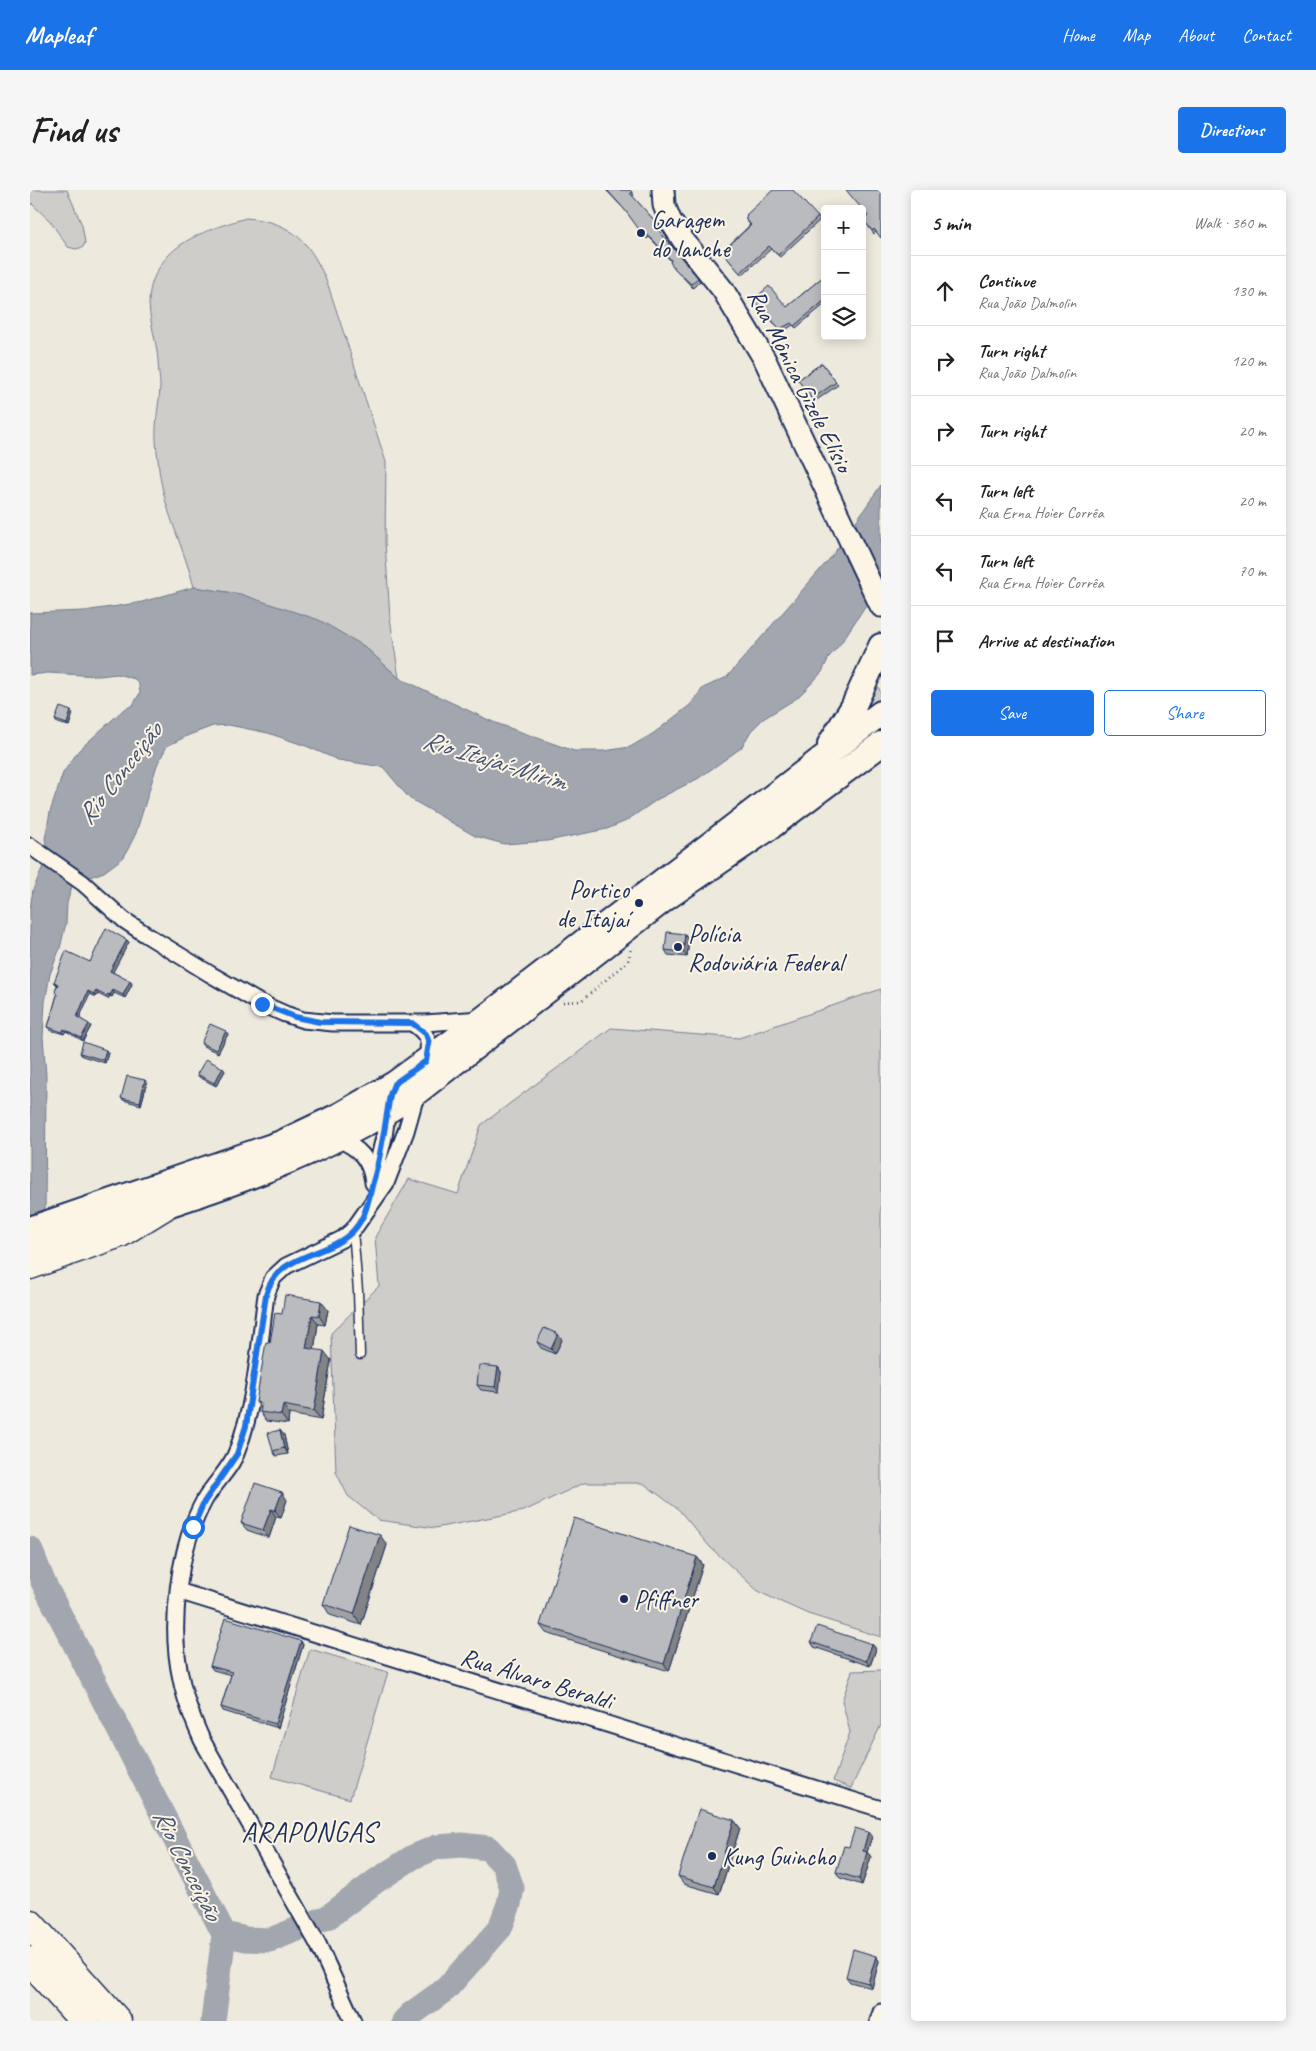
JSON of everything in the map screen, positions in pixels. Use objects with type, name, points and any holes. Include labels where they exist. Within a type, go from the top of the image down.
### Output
[{"type":"highway","points":[[30,1265],[76,1232],[120,1233],[164,1206]]},
{"type":"highway","points":[[30,1912],[85,1986]]},
{"type":"highway","points":[[30,1924],[117,2021]]},
{"type":"highway","points":[[30,1961],[84,2021]]},
{"type":"main road","points":[[814,765],[847,720],[860,695],[880,645]]},
{"type":"main road","points":[[30,1249],[76,1232],[281,1143],[340,1115],[394,1084],[483,1019],[881,713]]},
{"type":"main road","points":[[164,1206],[283,1164],[338,1139],[387,1113],[417,1092],[666,898],[769,828],[881,744]]},
{"type":"main road","points":[[30,1230],[76,1232]]},
{"type":"street","name":"Rua Mônica Gizele Elísio","points":[[663,190],[664,205],[670,220],[682,240],[723,290],[753,337],[880,601]]},
{"type":"street","points":[[880,645],[877,666],[881,680]]},
{"type":"street","points":[[33,848],[82,883],[124,920],[145,934],[262,1004],[285,1014],[303,1020],[327,1023],[412,1023],[483,1019]]},
{"type":"street","points":[[412,1023],[426,1034],[429,1043],[426,1061]]},
{"type":"street","points":[[366,1210],[384,1137],[387,1113],[394,1084]]},
{"type":"street","points":[[353,2021],[318,1944],[202,1740],[188,1709],[180,1677],[177,1647],[178,1591],[193,1527],[204,1502],[237,1454],[246,1426],[266,1295],[273,1278],[286,1266],[342,1239],[353,1230],[386,1183],[406,1130],[417,1092]]},
{"type":"street","points":[[338,1139],[355,1147],[364,1156],[370,1166],[373,1183]]},
{"type":"street","name":"Rua Álvaro Beraldi","points":[[178,1591],[881,1809]]},
{"type":"street","points":[[878,2021],[881,2012]]},
{"type":"lane","points":[[353,1230],[358,1291],[360,1355]]},
{"type":"path","points":[[556,1008],[564,1002],[581,1001],[628,961],[630,949],[638,944]]},
{"type":"shaded area","points":[[30,190],[67,190],[82,225],[85,243],[83,247],[76,249],[68,247],[50,221],[30,202]]},
{"type":"shaded area","points":[[246,218],[277,224],[299,237],[315,257],[328,285],[386,462],[385,542],[390,618],[399,678],[364,646],[240,594],[194,587],[165,500],[156,444],[160,383],[149,302],[153,280],[166,258],[186,241],[222,225]]},
{"type":"shaded area","points":[[874,679],[881,693],[881,706],[859,722]]},
{"type":"shaded area","points":[[881,989],[881,1637],[808,1614],[759,1592],[710,1547],[679,1510],[643,1483],[584,1483],[524,1511],[435,1528],[378,1520],[348,1496],[336,1472],[331,1333],[379,1286],[375,1237],[409,1179],[458,1194],[481,1125],[611,1028],[739,1038]]},
{"type":"shaded area","points":[[310,1649],[388,1672],[350,1799],[272,1777]]},
{"type":"shaded area","points":[[881,1670],[881,1725],[851,1788],[833,1781],[850,1732],[842,1701],[852,1671]]},
{"type":"water","name":"Rio Itajaí-Mirim","points":[[881,485],[881,594],[864,608],[841,643],[829,657],[822,672],[797,698],[763,719],[751,731],[741,748],[699,778],[658,799],[626,821],[607,829],[547,841],[504,844],[475,836],[409,798],[383,767],[338,760],[306,746],[268,733],[229,725],[213,726],[167,746],[157,765],[136,833],[124,857],[104,872],[72,886],[67,903],[66,923],[60,948],[50,974],[45,1002],[43,1037],[46,1076],[45,1214],[30,1218],[30,908],[33,890],[48,854],[45,839],[50,812],[63,773],[79,750],[123,710],[133,705],[140,693],[139,685],[135,679],[117,674],[99,676],[48,673],[30,675],[30,613],[84,611],[118,606],[142,602],[194,587],[240,594],[319,620],[364,646],[399,678],[493,722],[574,751],[604,751],[630,747],[654,733],[690,705],[703,688],[727,677],[832,556]]},
{"type":"building","points":[[607,190],[630,190],[632,192],[630,193],[657,224],[655,226],[698,278],[691,284],[675,269],[670,262],[671,260],[653,240],[646,234],[644,236]]},
{"type":"building","points":[[773,190],[793,190],[818,217],[778,255],[769,246],[740,273],[722,252],[751,225],[745,218],[746,215]]},
{"type":"building","points":[[846,190],[881,190],[881,238],[874,229],[872,231],[866,223],[868,216],[866,214],[866,205],[859,205]]},
{"type":"building","points":[[821,278],[821,303],[794,326],[791,323],[780,329],[753,300],[769,286],[787,307]]},
{"type":"building","points":[[822,363],[836,382],[812,399],[798,380]]},
{"type":"building","points":[[60,707],[71,711],[67,724],[55,720]]},
{"type":"building","points":[[106,928],[127,940],[110,971],[130,981],[123,995],[113,990],[110,995],[106,996],[96,991],[94,994],[88,991],[77,1017],[89,1024],[81,1038],[64,1029],[62,1032],[48,1027],[57,995],[55,991],[58,984],[54,982],[66,951],[90,962]]},
{"type":"building","points":[[667,932],[685,934],[683,952],[665,950]]},
{"type":"building","points":[[210,1024],[226,1031],[216,1050],[201,1043]]},
{"type":"building","points":[[83,1042],[106,1050],[103,1060],[80,1053]]},
{"type":"building","points":[[206,1059],[223,1068],[214,1083],[197,1074]]},
{"type":"building","points":[[127,1076],[145,1080],[140,1102],[121,1098]]},
{"type":"building","points":[[285,1295],[321,1301],[319,1316],[312,1315],[306,1348],[324,1351],[314,1411],[283,1405],[281,1415],[260,1412],[262,1403],[256,1402],[266,1342],[270,1343],[275,1313],[282,1314]]},
{"type":"building","points":[[544,1328],[558,1334],[551,1349],[537,1342]]},
{"type":"building","points":[[479,1365],[498,1367],[495,1387],[477,1385]]},
{"type":"building","points":[[280,1430],[284,1448],[273,1451],[268,1433]]},
{"type":"building","points":[[255,1483],[282,1492],[275,1511],[271,1509],[263,1530],[241,1523]]},
{"type":"building","name":"Pfiffner","points":[[574,1518],[697,1557],[664,1664],[540,1625]]},
{"type":"building","points":[[349,1525],[380,1535],[354,1614],[323,1604]]},
{"type":"building","points":[[225,1618],[301,1641],[275,1724],[221,1707],[232,1672],[210,1666]]},
{"type":"building","points":[[817,1626],[872,1644],[866,1661],[811,1642]]},
{"type":"building","name":"Kung Guincho","points":[[699,1809],[734,1820],[714,1887],[678,1876]]},
{"type":"building","points":[[855,1828],[868,1832],[863,1851],[867,1852],[859,1879],[836,1872],[844,1846],[849,1847]]},
{"type":"building","points":[[853,1949],[876,1956],[868,1983],[846,1977]]},
{"type":"waterway","name":"Rio Conceição","points":[[30,1549],[44,1584],[224,1934]]},
{"type":"waterway","name":"Rio Conceição","points":[[224,1934],[246,1939],[270,1940],[328,1917],[376,1881],[413,1857],[437,1847],[462,1845],[488,1848],[504,1865],[512,1888],[509,1904],[500,1928],[446,1989],[404,2021]]},
{"type":"waterway","points":[[213,2021],[224,1934]]},
{"type":"place","name":"Garagem do lanche","points":[[641,233]]},
{"type":"place","name":"Portico de Itajaí","points":[[639,903]]},
{"type":"place","name":"Polícia Rodoviária Federal","points":[[678,947]]},
{"type":"place","name":"Pfiffner","points":[[624,1599]]},
{"type":"place","name":"Kung Guincho","points":[[712,1856]]},
{"type":"district","name":"ARAPONGAS","points":[[309,1831]]},
{"type":"route","points":[[193,1527],[204,1502],[220,1476],[237,1454],[246,1426],[266,1295],[273,1278],[286,1266],[342,1239],[353,1230],[366,1210],[369,1200],[377,1171],[390,1095],[394,1084],[426,1061],[428,1053],[429,1043],[426,1034],[412,1023],[333,1023],[303,1020],[262,1004]]}]
